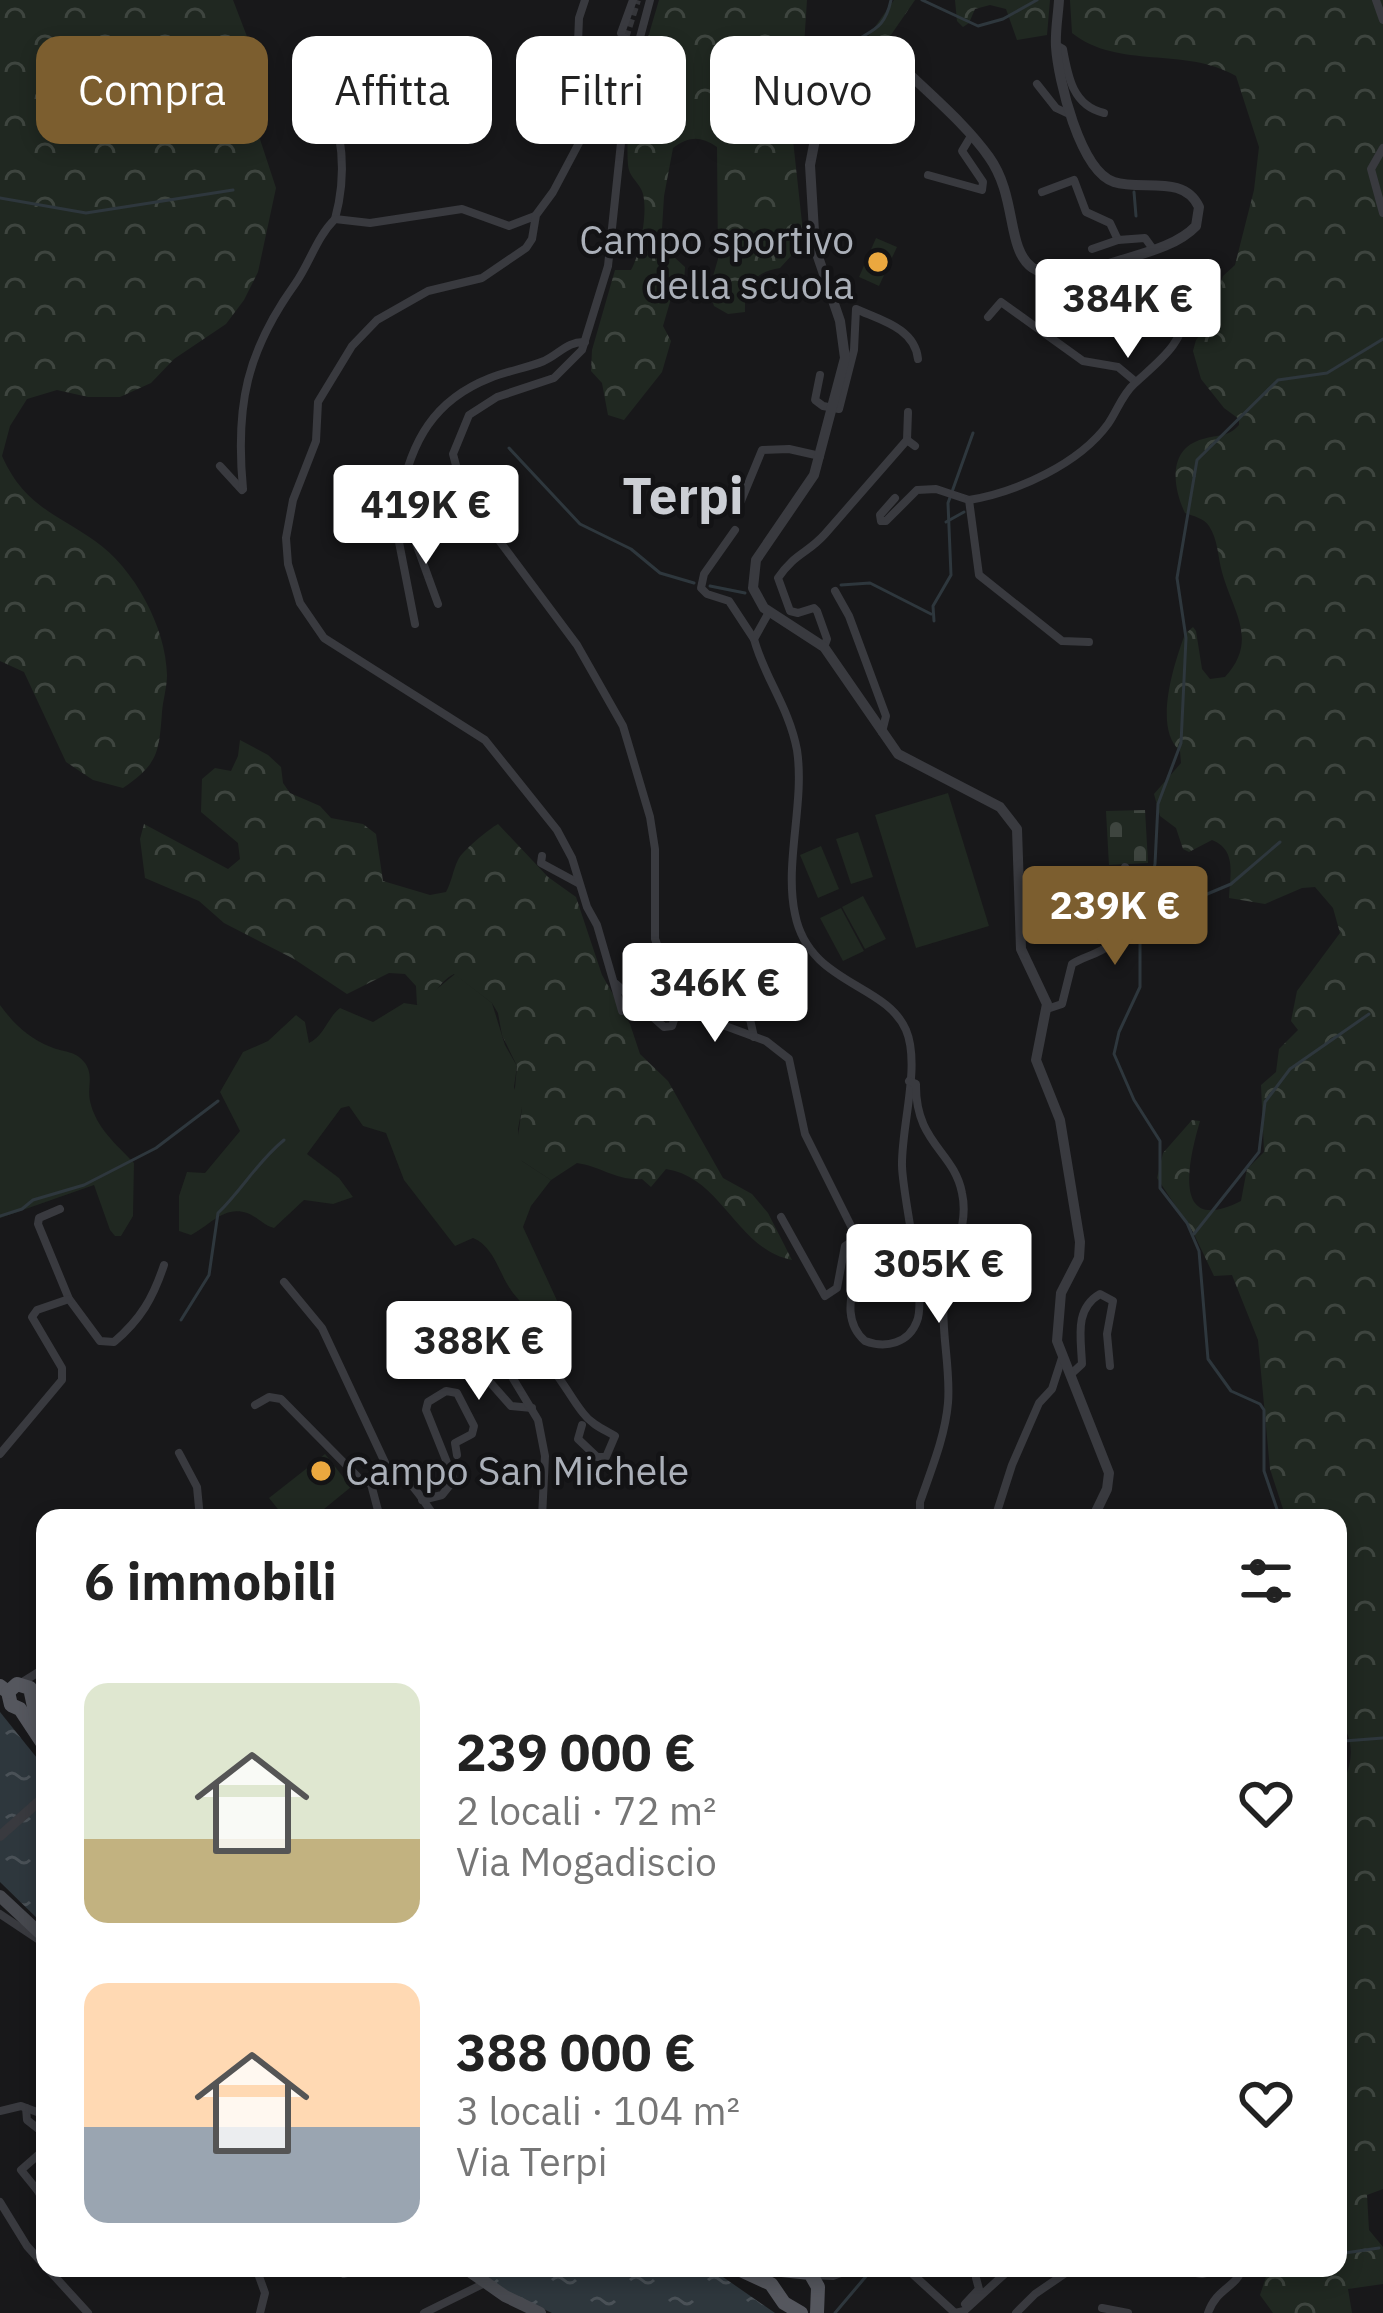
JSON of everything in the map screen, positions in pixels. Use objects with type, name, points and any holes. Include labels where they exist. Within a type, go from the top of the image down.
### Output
[{"type":"main road","points":[[0,1675],[11,1687]]},
{"type":"main road","points":[[11,1687],[28,1686],[36,1723]]},
{"type":"main road","points":[[11,1687],[9,1702],[28,1702]]},
{"type":"main road","points":[[28,1702],[36,1715]]},
{"type":"main road","points":[[1,1896],[36,1932]]},
{"type":"main road","points":[[477,2277],[540,2313]]},
{"type":"main road","points":[[753,2277],[778,2290],[784,2303],[798,2311],[815,2294]]},
{"type":"main road","points":[[778,2290],[785,2277]]},
{"type":"street","points":[[578,36],[584,0]]},
{"type":"street","points":[[623,36],[633,0]]},
{"type":"street","points":[[650,0],[627,86],[608,266],[585,342],[577,359],[554,378],[497,397],[469,416],[453,454],[463,492],[577,645],[623,726],[656,849],[655,939],[676,986],[697,1010],[778,1048],[789,1059],[805,1133],[857,1238],[859,1268],[849,1316],[857,1334],[868,1342],[890,1345],[904,1339],[920,1316],[902,1165],[910,1050],[904,1026],[892,1011],[824,966],[802,936],[794,913],[797,752],[777,687],[754,639],[729,601],[701,588],[704,574],[735,530]]},
{"type":"street","points":[[1059,0],[1056,45],[1072,116],[1089,161],[1106,178],[1179,188],[1195,198],[1201,216],[1196,226],[1174,242],[1069,278],[1042,271],[1017,248],[995,167],[971,136],[899,64],[886,58],[849,63],[826,90],[810,165],[815,248],[845,344],[821,456],[808,488],[753,568],[755,596],[769,612],[824,647],[881,734],[904,758],[982,797],[1012,820],[1019,840],[1022,959],[1048,1009],[1036,1060],[1060,1120],[1080,1253],[1061,1293],[1058,1341],[1108,1466],[1108,1489],[1098,1509]]},
{"type":"street","points":[[1376,0],[1383,20]]},
{"type":"street","points":[[1056,45],[1063,49],[1069,78],[1084,106],[1104,113]]},
{"type":"street","points":[[1037,84],[1056,108],[1072,116]]},
{"type":"street","points":[[928,175],[982,190],[983,182],[962,151],[971,136]]},
{"type":"street","points":[[220,466],[243,489],[240,430],[250,365],[281,300],[334,219],[342,192],[340,144]]},
{"type":"street","points":[[578,144],[536,215],[529,244],[499,269],[428,291],[377,320],[358,337],[318,402],[316,441],[293,500],[286,538],[288,565],[300,603],[323,638],[485,740],[557,830],[568,849],[622,1011]]},
{"type":"street","points":[[1383,148],[1371,169],[1383,213]]},
{"type":"street","points":[[1042,192],[1074,180],[1086,212],[1111,223],[1118,240]]},
{"type":"street","points":[[334,219],[370,223],[455,208],[509,226],[536,215]]},
{"type":"street","points":[[1092,249],[1145,238],[1153,249]]},
{"type":"street","points":[[1069,278],[1065,296],[1075,307],[1079,330]]},
{"type":"street","points":[[895,497],[880,515],[881,521],[912,492],[942,490],[967,498],[1000,493],[1073,457],[1106,426],[1136,382],[1151,372],[1182,331],[1183,309],[1141,279],[1126,278],[1083,292],[1073,289],[1069,278]]},
{"type":"street","points":[[988,317],[1001,302],[1083,361],[1118,367],[1136,382]]},
{"type":"street","points":[[820,375],[815,400],[839,409],[856,336],[856,309],[908,335],[916,344],[917,359]]},
{"type":"street","points":[[438,604],[400,494],[428,421],[440,406],[493,376],[585,342]]},
{"type":"street","points":[[824,647],[827,639],[817,611],[798,614],[790,610],[778,578],[795,555],[815,545],[911,443],[908,412]]},
{"type":"street","points":[[741,501],[762,450],[789,449],[821,456]]},
{"type":"street","points":[[967,498],[979,575],[1062,641],[1089,642]]},
{"type":"street","points":[[404,509],[398,537],[415,624]]},
{"type":"street","points":[[272,531],[286,538]]},
{"type":"street","points":[[835,591],[886,716],[881,734]]},
{"type":"street","points":[[754,639],[769,612]]},
{"type":"street","points":[[542,856],[541,863],[553,873],[579,884]]},
{"type":"street","points":[[1048,1009],[1062,1004],[1066,974],[1076,960],[1113,941],[1125,867]]},
{"type":"street","points":[[615,984],[664,1027],[672,1026],[674,1020],[650,991],[651,980],[659,982],[686,1012],[697,1010]]},
{"type":"street","points":[[706,998],[744,1016],[755,1026],[754,1037]]},
{"type":"street","points":[[909,1081],[916,1084],[917,1112],[924,1128],[962,1190],[964,1210],[944,1288],[948,1404],[920,1509]]},
{"type":"street","points":[[60,1209],[38,1221],[69,1299],[98,1339],[110,1343],[134,1324],[152,1301],[164,1265]]},
{"type":"street","points":[[781,1217],[824,1296],[837,1288],[845,1246],[857,1238]]},
{"type":"street","points":[[284,1282],[322,1328],[388,1469]]},
{"type":"street","points":[[1069,1376],[1081,1369],[1079,1332],[1084,1310],[1091,1298],[1104,1293],[1114,1306],[1107,1334],[1110,1366]]},
{"type":"street","points":[[0,1454],[60,1384],[62,1368],[32,1317],[37,1310],[69,1299]]},
{"type":"street","points":[[450,1337],[511,1406],[532,1408]]},
{"type":"street","points":[[542,1509],[545,1456],[532,1408],[502,1359],[508,1346],[524,1345],[540,1354],[586,1418],[615,1436],[606,1457],[597,1457],[578,1438],[582,1426]]},
{"type":"street","points":[[998,1509],[1012,1465],[1039,1403],[1052,1389],[1062,1358]]},
{"type":"street","points":[[422,1500],[442,1495],[454,1480],[426,1410],[428,1402],[446,1390],[457,1393],[474,1426],[472,1434],[455,1443],[457,1455]]},
{"type":"street","points":[[255,1405],[268,1397],[281,1399],[360,1479],[371,1484]]},
{"type":"street","points":[[179,1453],[197,1487],[199,1509]]},
{"type":"street","points":[[378,1509],[371,1484],[376,1473],[388,1469],[398,1472],[429,1509]]},
{"type":"street","points":[[28,1702],[36,1685]]},
{"type":"street","points":[[0,1836],[36,1804]]},
{"type":"street","points":[[0,1914],[36,1936]]},
{"type":"street","points":[[26,2108],[27,2120],[36,2127]]},
{"type":"street","points":[[0,2110],[36,2112]]},
{"type":"street","points":[[36,2157],[21,2170],[36,2183]]},
{"type":"street","points":[[0,2202],[36,2256]]},
{"type":"street","points":[[55,2277],[88,2313]]},
{"type":"street","points":[[259,2277],[265,2293],[260,2313]]},
{"type":"street","points":[[916,2277],[955,2313],[965,2312],[1002,2277]]},
{"type":"street","points":[[1016,2313],[1060,2277]]},
{"type":"street","points":[[1208,2313],[1215,2294],[1237,2277]]},
{"type":"street","points":[[955,2313],[979,2289],[976,2278]]},
{"type":"street","points":[[424,2313],[485,2283]]},
{"type":"street","points":[[1102,2308],[1128,2313]]},
{"type":"green space","points":[[0,0],[233,0],[247,36],[36,36],[36,144],[262,144],[276,188],[258,272],[226,324],[174,359],[151,383],[120,397],[57,390],[27,399],[10,426],[2,456],[30,497],[109,553],[145,600],[161,638],[167,675],[160,738],[150,764],[123,788],[93,780],[66,762],[24,672],[0,661]]},
{"type":"green space","points":[[659,0],[807,0],[805,36],[710,36],[710,144],[686,141],[686,36],[649,36]]},
{"type":"green space","points":[[894,0],[915,0],[890,36],[868,36]]},
{"type":"green space","points":[[955,0],[1050,0],[1047,35],[1017,40],[1006,9],[990,5],[975,9],[963,27],[957,21]]},
{"type":"green space","points":[[1070,0],[1383,0],[1383,2189],[1367,2195],[1369,2230],[1383,2247],[1383,2284],[1348,2289],[1352,2313],[1273,2313],[1260,2295],[1266,2277],[1347,2277],[1347,1774],[1351,1755],[1347,1735],[1347,1509],[1283,1509],[1270,1469],[1258,1340],[1232,1275],[1214,1276],[1193,1232],[1157,1178],[1163,1153],[1192,1120],[1200,1121],[1189,1173],[1194,1202],[1203,1209],[1218,1209],[1241,1201],[1247,1169],[1264,1152],[1261,1085],[1276,1072],[1279,1049],[1298,1030],[1291,1021],[1297,991],[1340,933],[1333,908],[1315,887],[1265,904],[1229,898],[1230,864],[1225,850],[1212,840],[1189,852],[1183,849],[1176,828],[1160,816],[1154,794],[1181,763],[1167,712],[1171,678],[1185,634],[1193,627],[1196,631],[1202,669],[1210,679],[1225,677],[1240,651],[1240,626],[1214,537],[1204,521],[1185,513],[1176,469],[1178,459],[1192,444],[1227,434],[1239,425],[1239,419],[1201,379],[1193,351],[1216,316],[1223,276],[1235,265],[1254,190],[1259,147],[1236,76],[1195,62],[1110,51],[1072,33]]},
{"type":"green space","points":[[628,144],[680,144],[673,148],[664,196],[661,245],[685,267],[684,284],[672,295],[663,326],[671,341],[662,372],[624,420],[608,415],[602,383],[591,371],[592,350],[615,270],[631,270],[640,242],[644,196],[629,169]]},
{"type":"green space","points":[[711,144],[793,144],[804,241],[794,240],[791,256],[780,268],[752,282],[745,312],[728,314],[714,306],[709,290],[718,259],[717,147]]},
{"type":"green space","name":"Campo sportivo della scuola","points":[[876,238],[897,247],[879,286],[859,277]]},
{"type":"green space","points":[[240,740],[281,767],[290,793],[320,806],[331,818],[363,824],[376,834],[383,881],[430,895],[446,892],[460,856],[498,824],[548,877],[576,897],[602,975],[630,1024],[640,1054],[668,1081],[723,1178],[752,1194],[768,1213],[792,1260],[757,1242],[716,1198],[685,1175],[666,1169],[651,1187],[642,1179],[577,1163],[551,1180],[522,1161],[516,1151],[522,1108],[514,1099],[517,1066],[502,1035],[498,1013],[454,974],[417,1005],[416,986],[405,974],[389,973],[347,994],[294,959],[224,923],[199,901],[145,878],[140,839],[144,824],[228,869],[240,859],[238,843],[201,812],[202,779],[215,768],[231,771]]},
{"type":"green space","points":[[948,793],[989,926],[916,948],[875,815]]},
{"type":"green space","points":[[1145,810],[1148,863],[1109,865],[1106,811]]},
{"type":"green space","points":[[858,832],[873,877],[851,884],[836,839]]},
{"type":"green space","points":[[821,846],[839,889],[818,898],[800,855]]},
{"type":"green space","points":[[863,896],[886,939],[865,949],[842,907]]},
{"type":"green space","points":[[841,908],[864,951],[843,961],[820,918]]},
{"type":"green space","points":[[455,974],[492,1003],[517,1066],[514,1087],[522,1108],[518,1129],[522,1161],[551,1180],[531,1206],[523,1227],[561,1309],[550,1338],[513,1293],[487,1248],[473,1238],[455,1246],[404,1180],[386,1133],[363,1126],[349,1106],[341,1108],[307,1154],[339,1178],[353,1197],[333,1204],[304,1200],[274,1228],[239,1211],[224,1214],[191,1235],[179,1231],[179,1196],[187,1172],[205,1173],[240,1131],[220,1092],[243,1052],[268,1041],[296,1015],[305,1022],[309,1043],[340,1008],[373,1022],[404,1003],[417,1005]]},
{"type":"green space","points":[[0,1005],[28,1035],[77,1056],[88,1068],[90,1101],[97,1119],[134,1163],[133,1216],[121,1236],[110,1230],[94,1185],[0,1218]]},
{"type":"green space","name":"Campo San Michele","points":[[325,1454],[351,1487],[324,1509],[278,1509],[269,1498]]},
{"type":"water","points":[[0,1712],[36,1757],[36,1917],[0,1882]]},
{"type":"water","points":[[487,2277],[723,2277],[775,2313],[552,2313]]},
{"type":"waterway","points":[[864,36],[880,25],[891,0]]},
{"type":"waterway","points":[[922,0],[978,26],[1003,19],[1037,0]]},
{"type":"waterway","points":[[0,198],[86,213],[233,190]]},
{"type":"waterway","points":[[1134,192],[1136,216]]},
{"type":"waterway","points":[[1277,1509],[1264,1471],[1264,1410],[1231,1391],[1208,1359],[1199,1251],[1187,1223],[1160,1188],[1160,1141],[1134,1100],[1114,1054],[1140,987],[1140,932],[1155,864],[1158,804],[1181,743],[1186,638],[1177,578],[1197,460],[1278,380],[1327,373],[1383,339]]},
{"type":"waterway","points":[[934,621],[933,606],[951,575],[948,503],[973,433]]},
{"type":"waterway","points":[[509,448],[580,524],[631,549],[660,573],[694,583]]},
{"type":"waterway","points":[[946,522],[964,512]]},
{"type":"waterway","points":[[841,585],[870,583],[931,614]]},
{"type":"waterway","points":[[710,586],[745,593]]},
{"type":"waterway","points":[[1141,929],[1174,908],[1231,884],[1280,842]]},
{"type":"waterway","points":[[1194,1234],[1259,1152],[1265,1102],[1290,1069],[1369,1014]]},
{"type":"waterway","points":[[0,1216],[84,1185],[156,1148],[218,1101]]},
{"type":"waterway","points":[[181,1320],[209,1275],[218,1213],[284,1140]]},
{"type":"waterway","points":[[1347,1741],[1383,1738]]},
{"type":"waterway","points":[[1347,2253],[1379,2248]]},
{"type":"waterway","points":[[835,2313],[865,2277]]},
{"type":"tunnel","points":[[626,36],[637,0]]},
{"type":"place","name":"Campo sportivo della scuola","points":[[878,262]]},
{"type":"place","name":"Campo San Michele","points":[[321,1471]]},
{"type":"district","name":"Terpi","points":[[683,496]]}]
